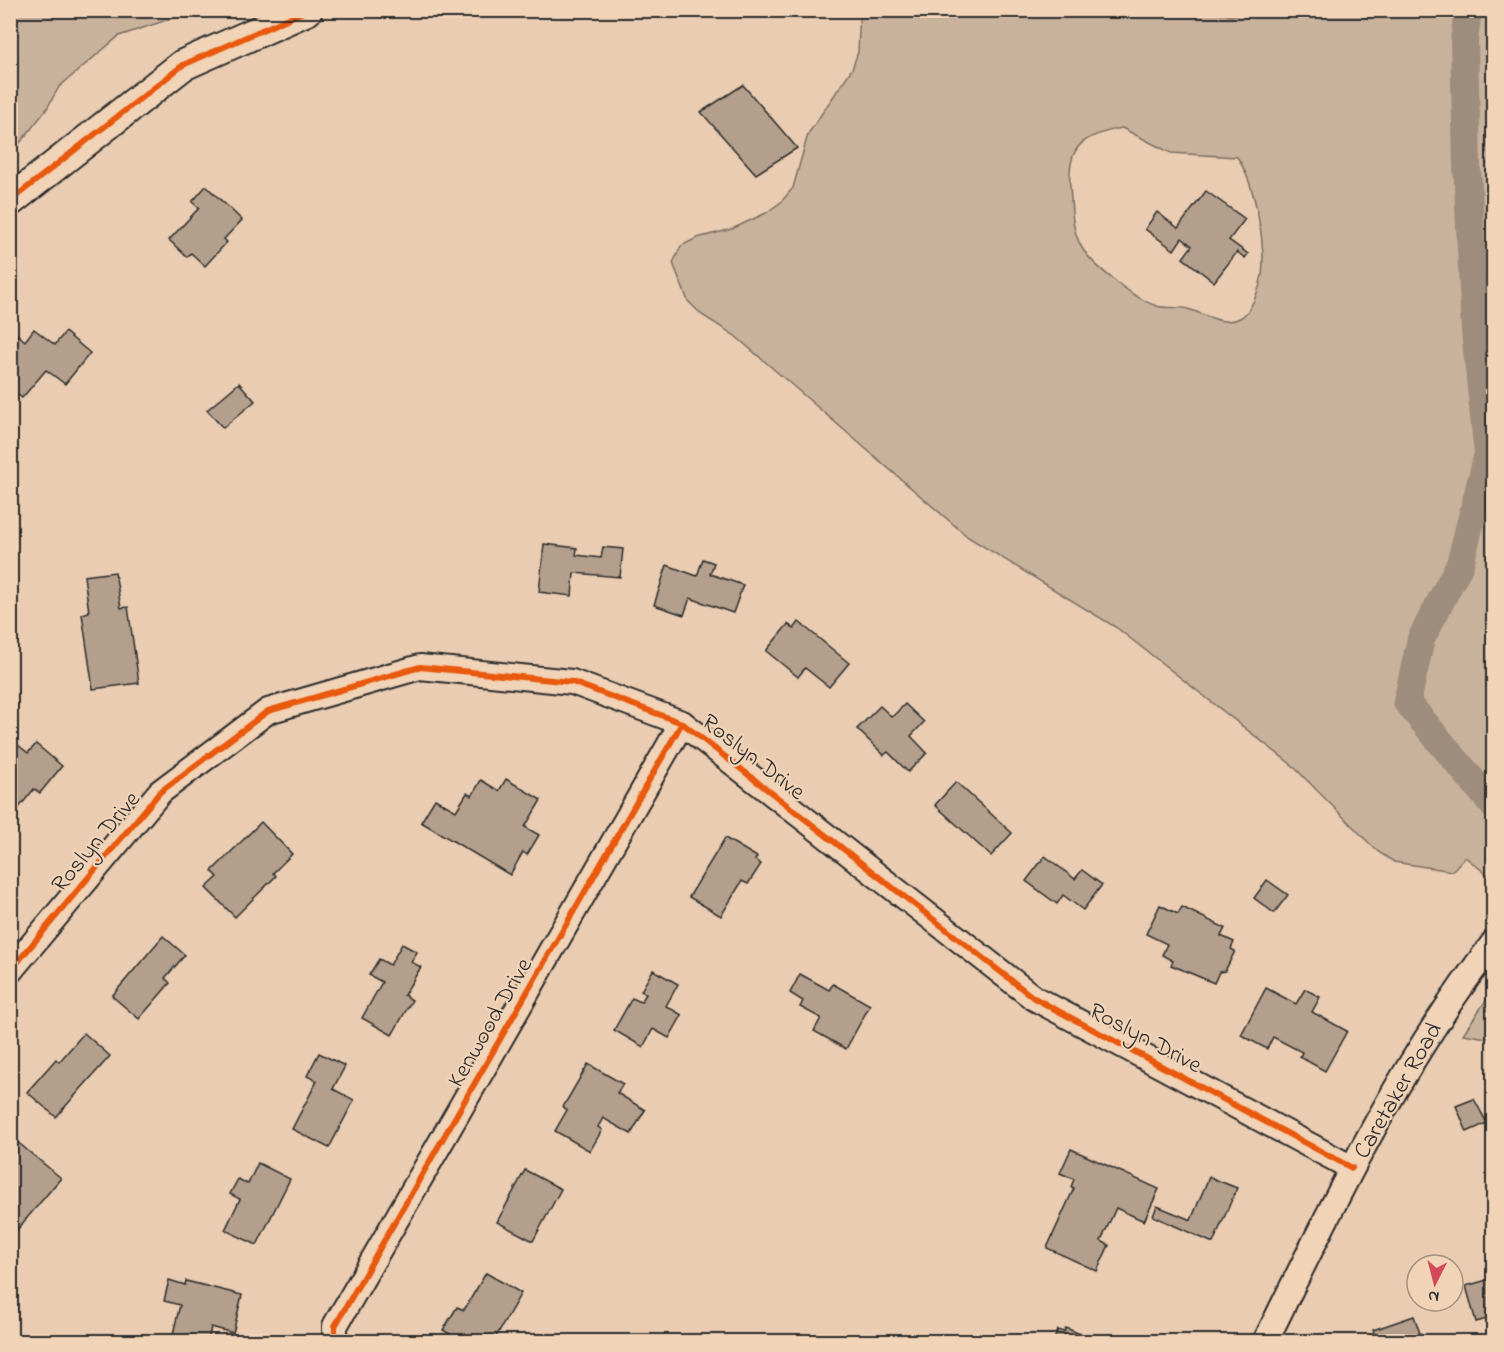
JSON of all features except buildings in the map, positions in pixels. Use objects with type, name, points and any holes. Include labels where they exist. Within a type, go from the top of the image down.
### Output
[{"type":"street","points":[[10,201],[183,64],[307,10]]},
{"type":"street","name":"Roslyn Drive","points":[[10,971],[160,792],[268,711],[420,667],[572,682],[682,723],[1034,998],[1352,1168]]},
{"type":"street","name":"Kenwood Drive","points":[[335,1341],[335,1326],[682,723]]},
{"type":"street","name":"Caretaker Road","points":[[1265,1341],[1352,1168],[1419,1048],[1462,983],[1494,942]]},
{"type":"shaded area","points":[[11,10],[194,11],[119,36],[59,87],[46,110],[11,154]]},
{"type":"shaded area","points":[[1206,10],[1231,16],[1255,10],[1493,11],[1493,879],[1465,857],[1452,871],[1394,862],[1377,851],[1292,765],[1117,628],[968,537],[734,335],[702,315],[688,301],[673,263],[681,246],[697,238],[732,229],[766,213],[781,202],[793,188],[808,134],[852,69],[858,52],[860,11]],"holes":[[[1122,128],[1171,153],[1237,157],[1249,182],[1261,231],[1263,262],[1261,280],[1255,299],[1240,318],[1227,321],[1214,319],[1188,309],[1161,307],[1148,303],[1105,273],[1078,241],[1073,218],[1070,172],[1075,151],[1081,144],[1098,134]]]},
{"type":"shaded area","points":[[1493,990],[1493,1039],[1463,1034]]},
{"type":"waterway","points":[[1468,10],[1464,41],[1467,165],[1475,331],[1488,454],[1460,564],[1421,639],[1407,702],[1494,806]]},
{"type":"cycle path","points":[[10,201],[183,65],[307,10]]},
{"type":"cycle path","points":[[10,971],[160,792],[268,711],[420,667],[572,682],[682,723],[1034,998],[1352,1168]]},
{"type":"cycle path","points":[[335,1342],[335,1326],[682,723]]}]
